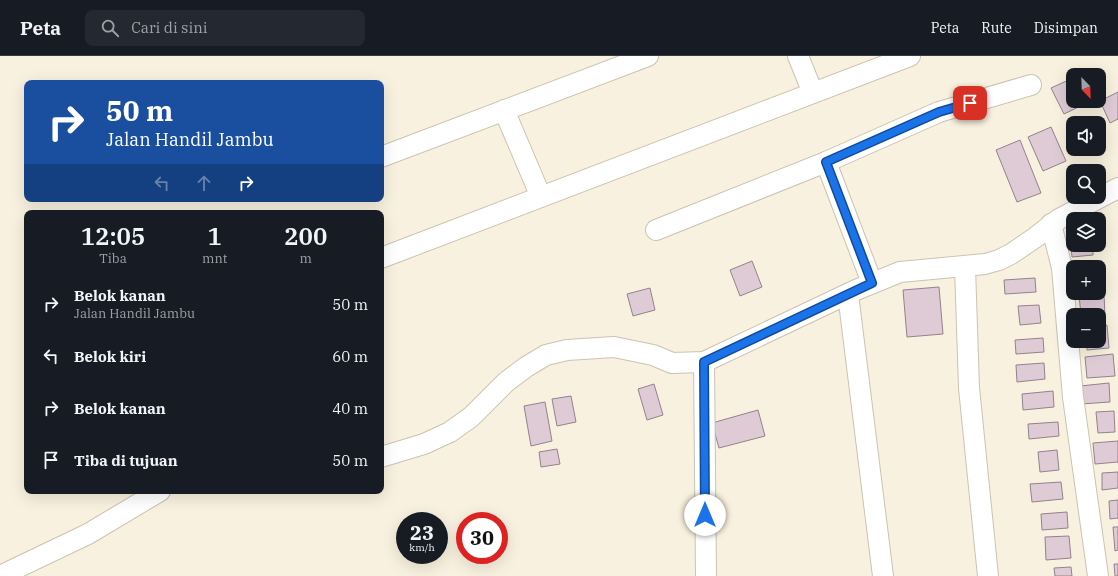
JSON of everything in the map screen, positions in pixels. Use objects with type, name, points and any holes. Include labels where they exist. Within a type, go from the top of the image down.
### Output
[{"type":"street","points":[[384,155],[648,56]]},
{"type":"street","points":[[798,56],[813,93]]},
{"type":"street","points":[[384,257],[910,56]]},
{"type":"street","points":[[656,230],[826,162],[939,112],[1031,85]]},
{"type":"street","points":[[504,110],[541,198]]},
{"type":"street","points":[[826,162],[872,283]]},
{"type":"street","points":[[384,456],[424,444],[450,432],[471,417],[506,382],[526,367],[546,355],[567,350],[614,347],[653,355],[672,363],[704,362],[848,294],[900,272],[965,267],[985,264],[1005,257],[1036,237],[1051,224],[1118,188]]},
{"type":"street","points":[[1051,224],[1062,268],[1073,396],[1098,576]]},
{"type":"street","points":[[965,267],[969,388],[988,576]]},
{"type":"street","points":[[848,294],[883,576]]},
{"type":"street","points":[[704,362],[706,576]]},
{"type":"street","points":[[0,576],[88,534],[155,494]]},
{"type":"building","points":[[1066,81],[1066,108],[1076,108],[1064,114],[1051,88]]},
{"type":"building","points":[[1118,92],[1118,119],[1110,123],[1103,108],[1106,108],[1106,98]]},
{"type":"building","points":[[1051,127],[1066,161],[1043,171],[1028,137]]},
{"type":"building","points":[[1020,140],[1041,193],[1017,202],[996,150]]},
{"type":"building","points":[[1072,252],[1093,252],[1093,255],[1072,257]]},
{"type":"building","points":[[752,261],[762,287],[740,296],[730,270]]},
{"type":"building","points":[[1035,278],[1036,292],[1005,294],[1004,280]]},
{"type":"building","points":[[939,287],[943,334],[907,337],[903,290]]},
{"type":"building","points":[[650,288],[655,310],[633,316],[627,294]]},
{"type":"building","points":[[1080,300],[1104,300],[1105,308],[1080,308]]},
{"type":"building","points":[[1039,305],[1041,323],[1020,325],[1018,306]]},
{"type":"building","points":[[1106,325],[1109,348],[1087,350],[1087,348],[1106,348]]},
{"type":"building","points":[[1043,338],[1044,352],[1016,354],[1015,340]]},
{"type":"building","points":[[1113,354],[1115,376],[1087,378],[1085,357]]},
{"type":"building","points":[[1044,363],[1045,379],[1017,382],[1016,365]]},
{"type":"building","points":[[1109,383],[1110,402],[1081,404],[1080,386]]},
{"type":"building","points":[[654,384],[663,415],[647,420],[638,389]]},
{"type":"building","points":[[1053,391],[1054,407],[1023,410],[1022,394]]},
{"type":"building","points":[[571,396],[576,422],[557,426],[552,399]]},
{"type":"building","points":[[545,402],[552,441],[531,446],[524,406]]},
{"type":"building","points":[[758,410],[765,436],[719,448],[712,423]]},
{"type":"building","points":[[1114,411],[1115,432],[1098,433],[1096,412]]},
{"type":"building","points":[[1058,422],[1059,436],[1029,439],[1028,424]]},
{"type":"building","points":[[1118,441],[1118,462],[1095,464],[1093,443]]},
{"type":"building","points":[[557,449],[560,464],[541,467],[539,452]]},
{"type":"building","points":[[1057,450],[1059,470],[1040,472],[1038,452]]},
{"type":"building","points":[[1118,472],[1118,488],[1102,490],[1102,473]]},
{"type":"building","points":[[1061,482],[1063,499],[1032,502],[1030,484]]},
{"type":"building","points":[[1118,500],[1118,518],[1110,519],[1109,501]]},
{"type":"building","points":[[1067,512],[1068,528],[1042,530],[1041,514]]},
{"type":"building","points":[[1113,527],[1118,527],[1118,550],[1115,551]]},
{"type":"building","points":[[1069,536],[1071,558],[1046,560],[1045,537]]},
{"type":"building","points":[[1114,564],[1118,564],[1118,576],[1115,576]]},
{"type":"building","points":[[1071,567],[1072,576],[1055,576],[1054,568]]},
{"type":"route","points":[[705,515],[704,362],[872,283],[826,162],[939,112],[970,103]]}]
